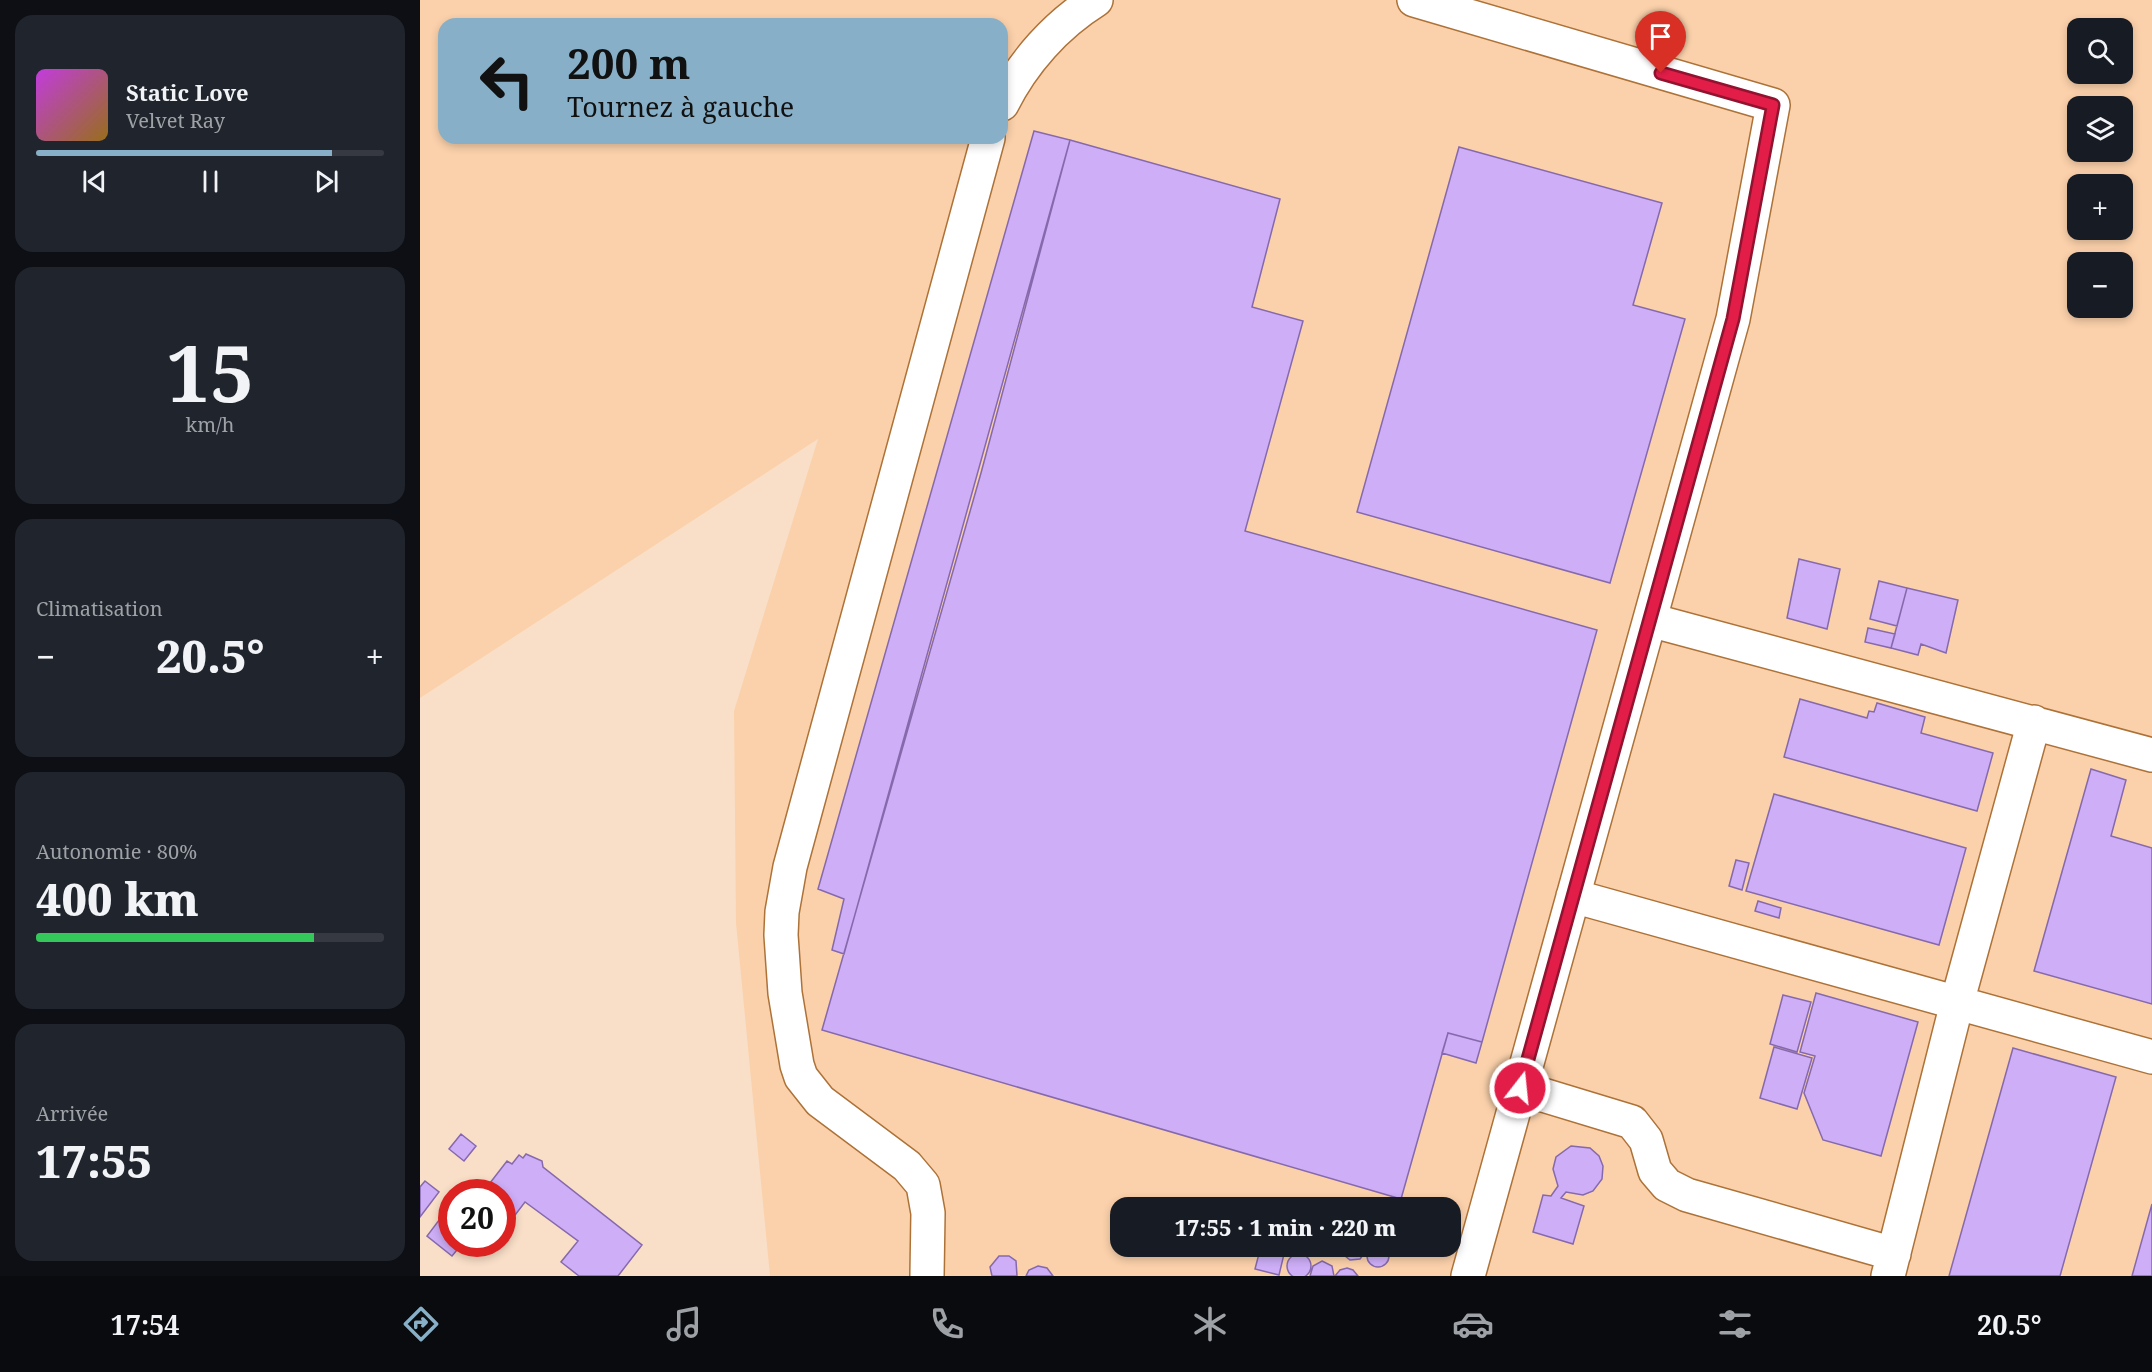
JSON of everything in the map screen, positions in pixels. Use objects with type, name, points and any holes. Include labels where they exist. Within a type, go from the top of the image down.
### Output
[{"type":"lane","points":[[1008,94],[1046,40],[1065,22],[1096,0]]},
{"type":"lane","points":[[1414,0],[1773,105],[1733,319],[1468,1276]]},
{"type":"lane","points":[[927,1276],[928,1213],[923,1185],[907,1166],[832,1112],[801,1077],[785,993],[782,912],[790,867],[986,144]]},
{"type":"lane","points":[[1650,620],[2152,755]]},
{"type":"lane","points":[[1520,1088],[1632,1122],[1646,1140],[1655,1171],[1667,1185],[1688,1195],[1891,1265],[1957,1003],[2034,722]]},
{"type":"lane","points":[[1573,896],[2152,1057]]},
{"type":"shaded area","points":[[420,0],[2152,0],[2152,1276],[770,1276],[736,923],[734,711],[818,439],[420,698]]},
{"type":"building","points":[[1034,131],[1070,140],[844,954],[832,950],[844,899],[818,889]]},
{"type":"building","points":[[1070,140],[1280,199],[1252,307],[1303,321],[1245,531],[1597,630],[1482,1042],[1448,1033],[1402,1197],[1394,1197],[822,1030],[981,473]]},
{"type":"building","points":[[1459,147],[1662,203],[1633,305],[1685,319],[1610,583],[1357,512]]},
{"type":"building","points":[[1799,559],[1840,569],[1827,629],[1787,618]]},
{"type":"building","points":[[1879,581],[1907,588],[1897,626],[1870,619]]},
{"type":"building","points":[[1907,588],[1958,600],[1946,653],[1921,644],[1918,655],[1891,648]]},
{"type":"building","points":[[1868,628],[1895,634],[1891,648],[1865,642]]},
{"type":"building","points":[[1800,699],[1867,718],[1869,711],[1874,712],[1877,703],[1925,717],[1921,733],[1993,753],[1977,811],[1784,757]]},
{"type":"building","points":[[2091,769],[2126,780],[2111,836],[2152,848],[2152,1004],[2034,971]]},
{"type":"building","points":[[1774,794],[1966,848],[1939,945],[1746,891]]},
{"type":"building","points":[[1736,860],[1749,863],[1742,890],[1729,886]]},
{"type":"building","points":[[1758,901],[1781,908],[1779,918],[1755,911]]},
{"type":"building","points":[[1816,993],[1918,1022],[1881,1156],[1823,1140],[1804,1093],[1815,1056],[1800,1052]]},
{"type":"building","points":[[1783,995],[1811,1002],[1797,1052],[1770,1044]]},
{"type":"building","points":[[1448,1033],[1482,1042],[1476,1063],[1442,1053]]},
{"type":"building","points":[[1774,1047],[1812,1058],[1797,1109],[1760,1098]]},
{"type":"building","points":[[2013,1048],[2116,1077],[2060,1276],[1949,1276]]},
{"type":"building","points":[[461,1134],[476,1146],[464,1161],[449,1149]]},
{"type":"building","points":[[1571,1146],[1590,1148],[1599,1156],[1603,1166],[1602,1179],[1593,1191],[1583,1195],[1566,1192],[1561,1198],[1584,1206],[1573,1244],[1533,1232],[1543,1195],[1551,1196],[1558,1186],[1553,1169],[1556,1157]]},
{"type":"building","points":[[526,1154],[542,1161],[543,1167],[642,1245],[618,1276],[579,1276],[561,1262],[578,1241],[525,1202],[516,1214],[516,1179],[493,1179],[507,1161],[512,1164],[519,1155],[523,1158]]},
{"type":"building","points":[[425,1181],[438,1193],[420,1217],[420,1187]]},
{"type":"building","points":[[2152,1204],[2152,1276],[2132,1276]]},
{"type":"building","points":[[438,1221],[438,1245],[427,1236]]},
{"type":"building","points":[[999,1256],[1009,1256],[1016,1261],[1017,1276],[992,1276],[990,1267]]},
{"type":"building","points":[[1258,1257],[1283,1257],[1279,1275],[1255,1269]]},
{"type":"building","points":[[1292,1257],[1306,1257],[1310,1262],[1310,1270],[1303,1277],[1295,1277],[1288,1270],[1288,1262]]},
{"type":"building","points":[[1346,1257],[1362,1257],[1360,1259],[1350,1260]]},
{"type":"building","points":[[1367,1257],[1389,1257],[1386,1264],[1378,1267],[1370,1264]]},
{"type":"building","points":[[1322,1261],[1332,1266],[1334,1276],[1310,1276],[1313,1266]]},
{"type":"building","points":[[1038,1266],[1047,1268],[1053,1276],[1026,1276],[1029,1270]]},
{"type":"building","points":[[1347,1268],[1353,1270],[1358,1276],[1335,1276],[1340,1270]]},
{"type":"route","points":[[1520,1088],[1733,319],[1773,105],[1661,73]]}]
